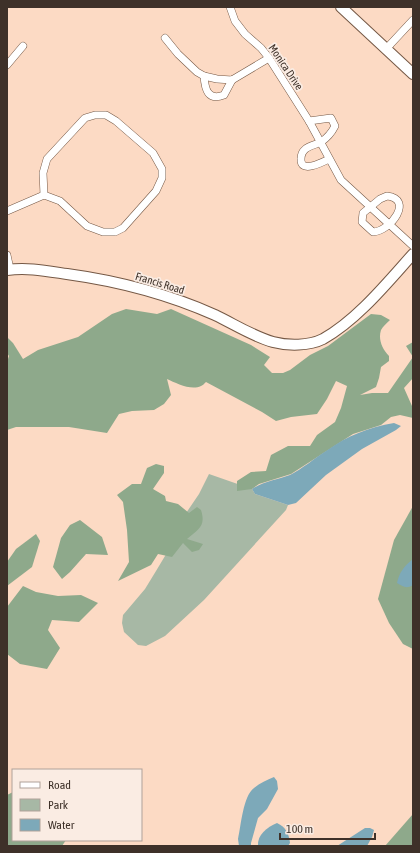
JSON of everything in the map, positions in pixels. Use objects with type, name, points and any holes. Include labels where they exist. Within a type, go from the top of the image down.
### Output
[{"type":"street","name":"Monica Drive","points":[[230,7],[235,21],[245,34],[269,58],[308,121],[341,180],[413,246]]},
{"type":"street","points":[[342,7],[413,74]]},
{"type":"street","points":[[386,49],[413,20]]},
{"type":"street","points":[[165,38],[178,54],[197,72],[204,76],[232,80]]},
{"type":"street","points":[[7,65],[23,46]]},
{"type":"street","points":[[204,76],[206,89],[210,95],[217,98],[224,95],[232,80],[269,58]]},
{"type":"street","points":[[7,211],[44,195],[60,201],[87,226],[103,232],[115,232],[123,228],[156,191],[162,178],[162,169],[153,153],[116,121],[106,115],[96,115],[85,118],[47,158],[43,173],[44,195]]},
{"type":"street","points":[[308,121],[331,118],[335,126],[332,132],[320,143],[311,145],[305,149],[300,160],[308,167],[318,165],[329,160]]},
{"type":"street","points":[[387,196],[393,197],[397,200],[400,206],[399,212],[390,225],[378,232],[373,232],[362,222],[363,213],[380,199],[387,196]]},
{"type":"street","name":"Francis Road","points":[[9,270],[38,269],[105,279],[184,302],[215,315],[250,333],[274,342],[298,346],[322,339],[349,321],[378,293],[413,254]]},
{"type":"street","points":[[7,255],[9,270]]},
{"type":"green space","points":[[126,309],[157,314],[171,309],[251,345],[270,357],[264,365],[272,373],[283,373],[290,370],[310,355],[328,346],[371,314],[381,315],[390,320],[380,333],[380,340],[384,350],[389,356],[389,361],[381,367],[376,387],[360,395],[388,393],[413,357],[413,378],[404,388],[413,406],[413,418],[400,415],[391,417],[381,425],[353,434],[291,474],[259,484],[252,489],[237,491],[237,481],[251,472],[266,471],[271,455],[288,446],[310,446],[317,435],[335,422],[341,408],[347,386],[336,381],[317,414],[291,417],[276,421],[206,382],[201,386],[193,388],[167,379],[171,395],[164,404],[154,410],[132,411],[119,414],[107,433],[69,427],[16,427],[7,430],[7,362],[9,356],[7,353],[7,337],[13,343],[23,359],[38,350],[78,337],[112,314]]},
{"type":"green space","points":[[413,342],[413,357],[406,346]]},
{"type":"green space","points":[[156,464],[164,466],[164,473],[153,489],[165,496],[166,501],[178,504],[189,513],[197,507],[201,510],[203,520],[202,524],[198,530],[187,539],[203,544],[199,550],[192,552],[183,543],[172,557],[158,554],[151,565],[118,581],[129,562],[123,502],[117,495],[132,484],[141,484],[147,468]]},
{"type":"green space","points":[[209,474],[252,489],[255,494],[288,505],[286,510],[204,600],[165,636],[146,646],[138,645],[124,632],[122,623],[123,615],[145,589],[156,571],[168,551],[180,522],[199,494]]},
{"type":"green space","points":[[413,506],[413,649],[403,644],[389,623],[378,599],[394,540]]},
{"type":"green space","points":[[80,520],[102,537],[108,555],[86,554],[62,579],[53,567],[61,538],[70,525]]},
{"type":"green space","points":[[36,534],[40,541],[32,567],[7,586],[7,562],[16,549]]},
{"type":"green space","points":[[23,586],[36,592],[58,596],[81,595],[98,603],[79,622],[52,620],[48,630],[60,648],[47,669],[20,664],[7,654],[7,607]]},
{"type":"green space","points":[[12,792],[12,841],[65,841],[62,846],[7,846],[7,795]]},
{"type":"green space","points":[[413,814],[413,846],[385,846]]},
{"type":"water","points":[[394,423],[401,426],[362,449],[326,475],[296,503],[288,505],[255,494],[252,489],[266,482],[290,475],[350,437],[376,427]]},
{"type":"water","points":[[413,559],[413,585],[405,587],[397,583],[398,579],[402,570]]},
{"type":"water","points":[[274,777],[277,781],[278,789],[267,809],[258,818],[251,846],[239,846],[238,839],[243,812],[250,792],[256,786]]},
{"type":"water","points":[[277,823],[285,829],[288,834],[290,843],[288,846],[258,846],[259,838],[263,832]]},
{"type":"water","points":[[365,828],[374,830],[367,846],[337,846]]}]
